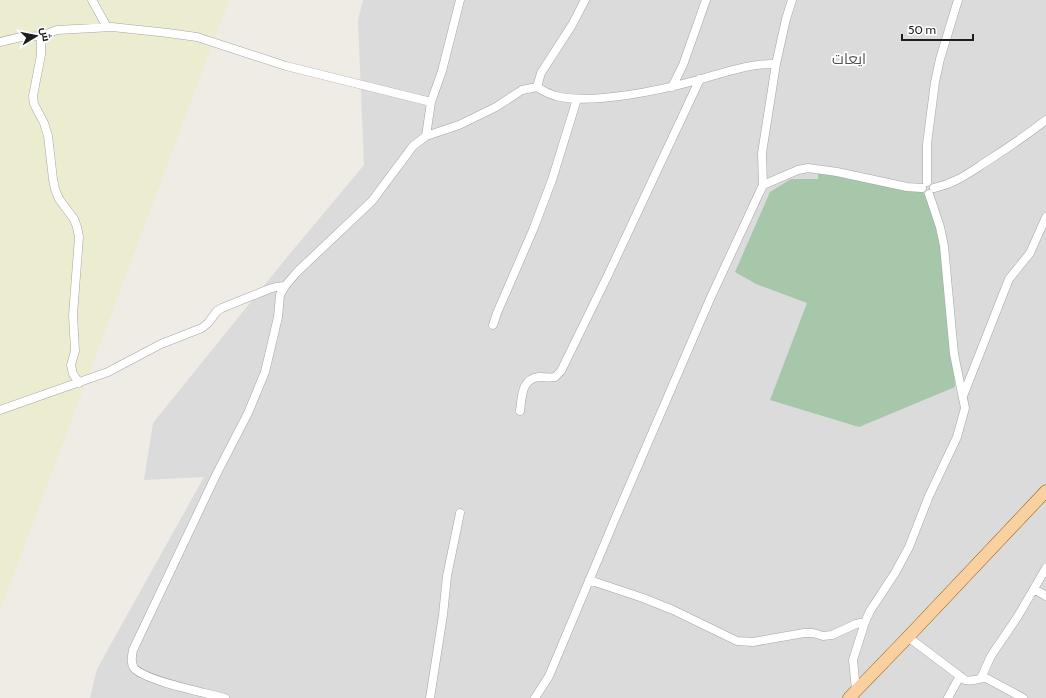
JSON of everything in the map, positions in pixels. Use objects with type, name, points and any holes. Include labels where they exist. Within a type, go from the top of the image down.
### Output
[{"type":"main road","points":[[852,694],[1046,491]]},
{"type":"street","points":[[92,0],[107,27]]},
{"type":"street","points":[[426,136],[431,102],[442,71],[460,0]]},
{"type":"street","points":[[537,87],[541,73],[572,25],[585,0]]},
{"type":"street","points":[[672,87],[683,65],[706,0]]},
{"type":"street","points":[[535,698],[549,676],[568,628],[710,299],[763,185],[762,154],[776,64],[786,19],[792,0]]},
{"type":"street","points":[[924,185],[926,144],[935,82],[940,59],[958,0]]},
{"type":"street","points":[[0,42],[21,37],[41,36],[57,30],[107,27],[197,37],[286,66],[431,102]]},
{"type":"street","points":[[41,36],[41,55],[33,96],[34,104],[44,123],[48,136],[55,189],[59,199],[74,219],[79,237],[73,315],[75,351],[71,365],[73,374],[79,383]]},
{"type":"street","points":[[225,698],[173,685],[143,675],[134,668],[131,660],[133,650],[216,475],[238,433],[265,372],[278,317],[280,295],[296,272],[372,201],[413,146],[426,136],[459,125],[496,107],[522,90],[537,87],[556,96],[577,99],[592,98],[672,87],[747,66],[763,63],[776,64]]},
{"type":"street","points":[[520,411],[522,390],[526,383],[531,379],[539,377],[555,377],[561,371],[612,268],[700,79]]},
{"type":"street","points":[[494,325],[497,313],[533,230],[552,180],[577,99]]},
{"type":"street","points":[[932,191],[959,180],[1046,120]]},
{"type":"street","points":[[763,185],[798,170],[808,168],[837,172],[907,186],[932,183],[932,191],[944,246],[954,354],[965,408],[957,436],[923,510],[909,547],[895,573],[870,611],[865,622],[854,660],[852,694]]},
{"type":"street","points":[[963,396],[1009,279],[1030,253],[1046,217]]},
{"type":"street","points":[[0,410],[108,372],[161,344],[202,328],[208,323],[217,310],[269,289],[285,286]]},
{"type":"street","points":[[430,698],[443,615],[447,576],[460,513]]},
{"type":"street","points":[[981,678],[991,656],[1046,568]]},
{"type":"street","points":[[590,580],[673,610],[744,642],[804,633],[812,633],[823,636],[832,635],[856,624],[865,622]]},
{"type":"street","points":[[1034,589],[1046,596]]},
{"type":"street","points":[[908,637],[968,681],[986,678],[1023,698]]},
{"type":"street","points":[[948,698],[960,676]]},
{"type":"shaded area","points":[[363,0],[1046,0],[1046,698],[90,698],[97,669],[204,477],[144,480],[153,423],[288,256],[364,165],[358,20]]},
{"type":"green space","points":[[0,0],[229,0],[0,611]]},
{"type":"green space","points":[[818,171],[923,192],[939,225],[949,309],[955,387],[859,427],[770,400],[807,303],[756,284],[735,272],[770,192],[791,179],[818,179]]},
{"type":"district","name":"ايعات","points":[[849,59]]}]
